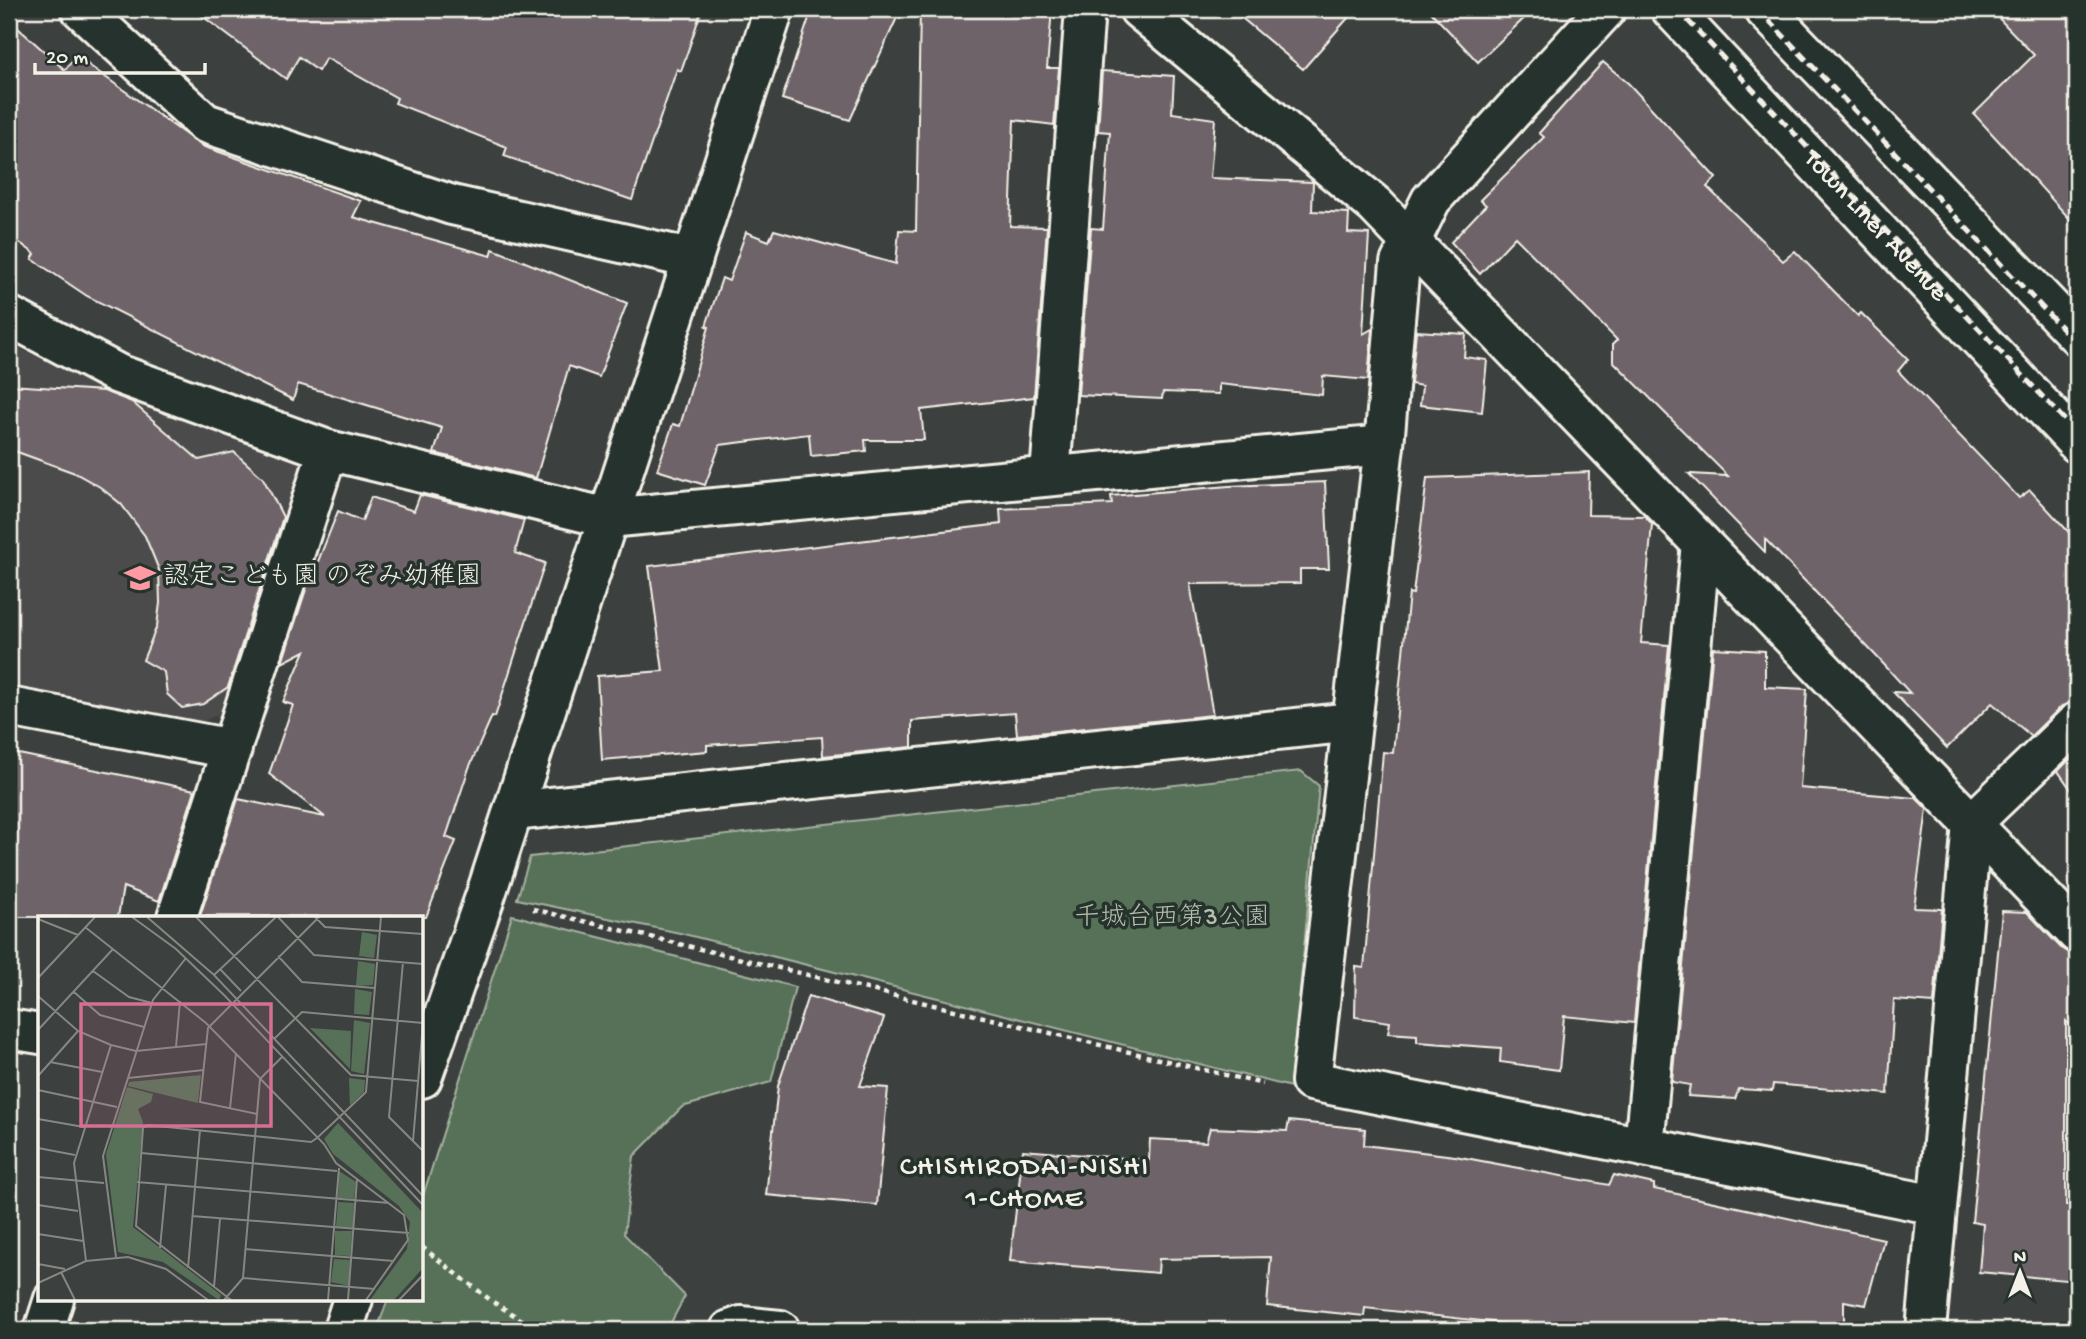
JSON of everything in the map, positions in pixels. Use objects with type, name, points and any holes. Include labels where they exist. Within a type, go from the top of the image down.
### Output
[{"type":"street","points":[[81,9],[205,122],[452,205],[692,259]]},
{"type":"street","points":[[424,1072],[485,897],[774,9]]},
{"type":"street","points":[[1050,476],[1085,9]]},
{"type":"street","points":[[1139,9],[1375,205],[2077,933]]},
{"type":"street","points":[[1606,9],[1431,200],[1400,263],[1384,444],[1311,1081],[1936,1205]]},
{"type":"street","name":"Town Liner Avenue","points":[[1671,9],[2077,443]]},
{"type":"street","points":[[1764,9],[2077,335]]},
{"type":"street","points":[[9,316],[118,374],[328,450],[608,518],[1384,444]]},
{"type":"street","points":[[177,916],[328,450]]},
{"type":"street","points":[[1644,1147],[1701,543]]},
{"type":"street","points":[[9,707],[232,749]]},
{"type":"street","points":[[513,811],[1352,722]]},
{"type":"street","points":[[1926,1330],[1972,823],[2077,722]]},
{"type":"street","points":[[9,1029],[38,1034]]},
{"type":"street","points":[[44,1330],[54,1300]]},
{"type":"street","points":[[344,1330],[353,1300]]},
{"type":"street","points":[[730,1330],[741,1326],[780,1330]]},
{"type":"path","points":[[485,897],[1288,1089],[1311,1081]]},
{"type":"path","points":[[424,1249],[493,1302],[538,1330]]},
{"type":"shaded area","name":"認定こども園 のぞみ幼稚園","points":[[9,345],[309,467],[228,710],[203,721],[9,689]]},
{"type":"green space","name":"千城台西第3公園","points":[[1301,771],[1319,786],[1291,1087],[680,933],[517,899],[530,857]]},
{"type":"green space","points":[[512,915],[795,987],[771,1082],[682,1107],[634,1156],[624,1234],[685,1296],[667,1330],[377,1330],[388,1300],[424,1300],[424,1193]]},
{"type":"building","points":[[193,9],[702,9],[681,71],[677,69],[632,200],[504,156],[507,147],[395,103],[397,98],[326,58],[318,71],[299,57],[286,79]]},
{"type":"building","points":[[812,9],[901,9],[850,120],[782,99]]},
{"type":"building","points":[[920,9],[1052,9],[1047,68],[1059,68],[1054,125],[1014,120],[1010,226],[1047,227],[1034,397],[921,410],[924,440],[865,440],[866,451],[811,456],[809,434],[720,445],[705,485],[657,470],[673,424],[680,426],[709,327],[706,326],[722,278],[729,281],[746,232],[769,241],[774,230],[896,264],[899,230],[916,231]]},
{"type":"building","points":[[1231,9],[1356,9],[1303,69]]},
{"type":"building","points":[[1428,9],[1534,9],[1478,62]]},
{"type":"building","points":[[1990,9],[2077,9],[2077,227],[1974,114],[2034,55]]},
{"type":"building","points":[[9,20],[65,70],[76,56],[202,146],[361,201],[353,217],[491,256],[493,249],[627,303],[599,377],[569,366],[536,478],[434,453],[442,428],[298,384],[293,400],[87,296],[32,259],[35,254],[9,235]]},
{"type":"building","points":[[1603,62],[1629,84],[1716,178],[1707,187],[1783,261],[1795,251],[1858,316],[1861,313],[1908,359],[1898,371],[2019,498],[2030,490],[2077,541],[2077,701],[2062,706],[2031,736],[1992,703],[1947,748],[1893,692],[1910,693],[1878,658],[1765,539],[1765,552],[1689,474],[1728,476],[1613,361],[1613,344],[1617,340],[1515,237],[1480,274],[1451,242],[1486,205],[1480,200],[1544,137],[1539,133]]},
{"type":"building","points":[[1102,71],[1174,76],[1172,113],[1215,119],[1210,178],[1313,182],[1312,211],[1349,213],[1348,233],[1369,234],[1363,334],[1372,329],[1368,380],[1323,376],[1322,395],[1219,384],[1219,394],[1163,392],[1162,399],[1078,395],[1091,228],[1103,229],[1110,132],[1098,131]]},
{"type":"building","points":[[1416,331],[1466,334],[1464,357],[1487,360],[1482,412],[1420,405],[1422,386],[1411,384]]},
{"type":"building","points":[[9,385],[104,391],[132,402],[199,460],[234,452],[263,478],[283,517],[228,687],[203,704],[182,708],[167,694],[164,672],[143,660],[157,626],[160,603],[159,570],[145,536],[121,504],[100,487],[75,473],[9,449]]},
{"type":"building","points":[[1589,472],[1588,515],[1645,516],[1652,524],[1641,643],[1669,645],[1634,1023],[1564,1016],[1559,1070],[1500,1062],[1501,1048],[1417,1042],[1417,1035],[1388,1033],[1390,1022],[1355,1017],[1356,967],[1364,968],[1383,752],[1393,753],[1409,593],[1413,594],[1427,478]]},
{"type":"building","points":[[1325,482],[1329,569],[1300,569],[1300,583],[1190,584],[1213,715],[1017,735],[1015,713],[912,721],[912,747],[823,756],[822,737],[707,745],[707,751],[602,760],[597,676],[663,671],[649,566],[1001,524],[1000,509],[1112,504],[1111,496],[1229,486]]},
{"type":"building","points":[[420,495],[524,520],[515,553],[545,563],[495,717],[492,716],[469,768],[446,837],[456,841],[426,917],[200,916],[238,799],[325,817],[269,774],[293,705],[283,702],[305,651],[282,663],[312,571],[313,574],[338,511],[362,521],[371,497],[414,511]]},
{"type":"building","points":[[1713,648],[1765,651],[1765,687],[1807,689],[1800,788],[1916,798],[1927,809],[1914,908],[1942,909],[1934,1003],[1894,1000],[1888,1094],[1773,1084],[1772,1091],[1739,1089],[1735,1099],[1688,1096],[1690,1085],[1672,1082]]},
{"type":"building","points":[[9,752],[195,790],[159,901],[123,887],[118,916],[9,917]]},
{"type":"building","points":[[2077,752],[2077,798],[2058,771]]},
{"type":"building","points":[[2002,911],[2027,912],[2061,948],[2077,954],[2077,1033],[2066,1021],[2066,1205],[2077,1205],[2077,1281],[1979,1272],[1983,1224],[1972,1222]]},
{"type":"building","points":[[808,996],[884,1018],[860,1086],[888,1088],[877,1205],[766,1195],[778,1086]]},
{"type":"building","points":[[1289,1121],[1365,1129],[1364,1145],[1455,1156],[1609,1185],[1614,1175],[1654,1184],[1654,1189],[1884,1239],[1866,1305],[1844,1301],[1844,1330],[1536,1330],[1536,1327],[1365,1308],[1364,1316],[1267,1306],[1271,1257],[1159,1259],[1158,1273],[1010,1261],[1023,1150],[1149,1160],[1150,1139],[1206,1142],[1210,1128],[1287,1131]]},
{"type":"railway","points":[[1677,9],[2077,433]]},
{"type":"railway","points":[[1758,9],[2077,344]]},
{"type":"place","name":"認定こども園 のぞみ幼稚園","points":[[140,578]]},
{"type":"district","name":"CHISHIRODAI-NISHI 1-CHOME","points":[[1025,1184]]}]
